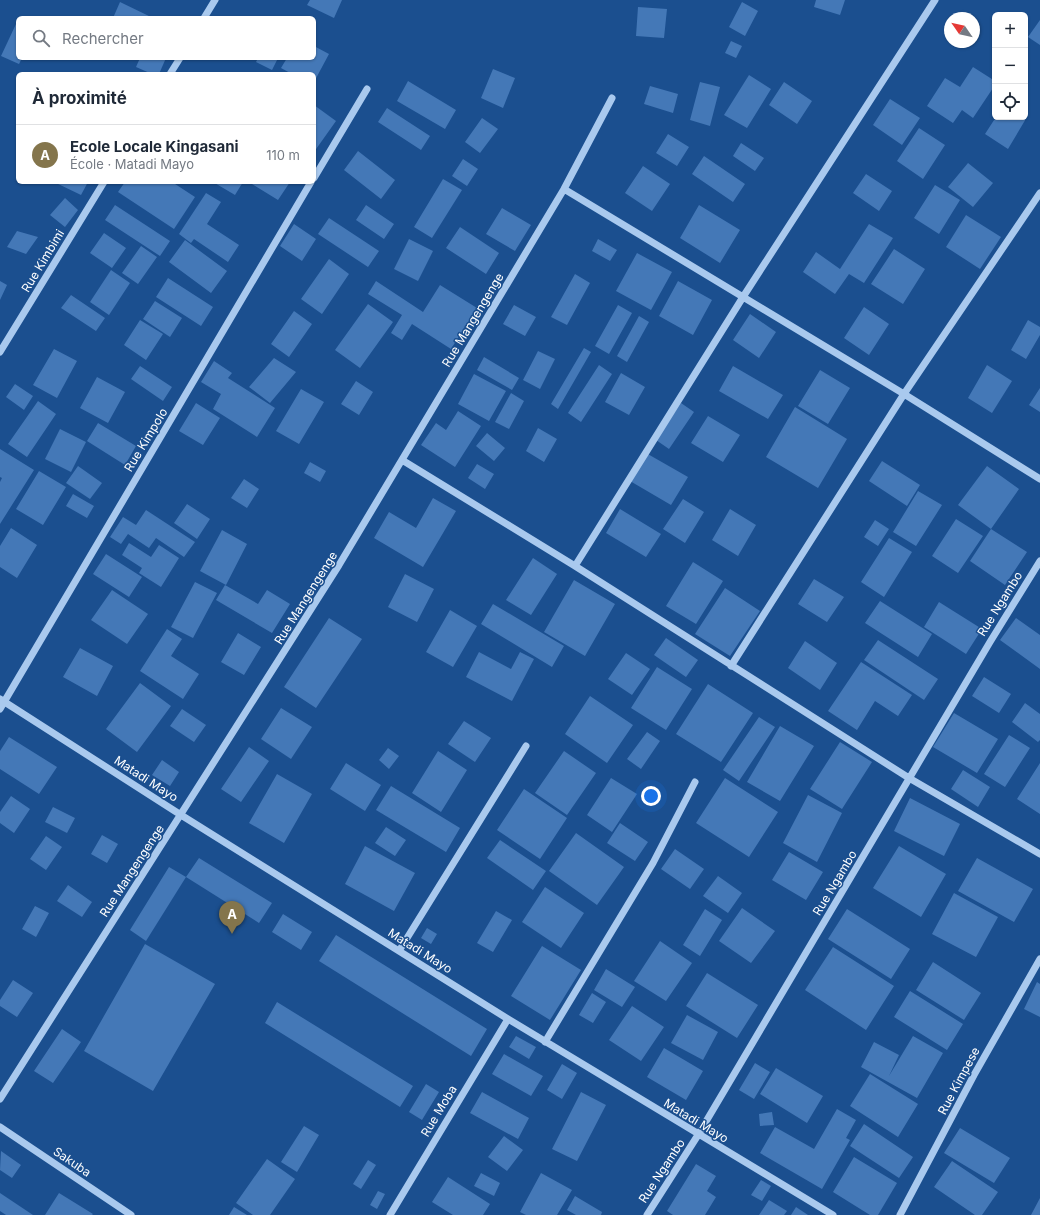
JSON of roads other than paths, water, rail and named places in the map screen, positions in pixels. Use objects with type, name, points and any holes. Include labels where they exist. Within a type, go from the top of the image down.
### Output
[{"type":"street","points":[[205,16],[215,0]]},
{"type":"street","points":[[575,566],[743,297],[935,0]]},
{"type":"street","points":[[171,72],[179,60]]},
{"type":"street","points":[[316,175],[366,89]]},
{"type":"street","name":"Rue Mangengenge","points":[[0,1099],[340,565],[564,189],[612,98]]},
{"type":"street","name":"Rue Kimbimi","points":[[0,352],[103,184]]},
{"type":"street","name":"Rue Kimpolo","points":[[0,709],[2,700],[310,184]]},
{"type":"street","points":[[564,189],[904,394],[1040,479]]},
{"type":"street","points":[[731,666],[904,394],[1040,193]]},
{"type":"street","points":[[402,460],[575,566],[909,778],[1040,854]]},
{"type":"street","name":"Rue Ngambo","points":[[647,1215],[698,1135],[909,778],[1040,561]]},
{"type":"street","name":"Matadi Mayo","points":[[2,700],[182,815],[545,1042],[833,1215]]},
{"type":"street","points":[[399,951],[526,746]]},
{"type":"street","points":[[545,1042],[653,863],[694,782]]},
{"type":"street","name":"Rue Kimpese","points":[[900,1215],[974,1075],[1040,959]]},
{"type":"street","name":"Rue Moba","points":[[390,1215],[508,1019]]},
{"type":"street","name":"Sakuba","points":[[0,1127],[131,1215]]},
{"type":"place","name":"Ecole Locale Kingasani","points":[[232,934]]}]
